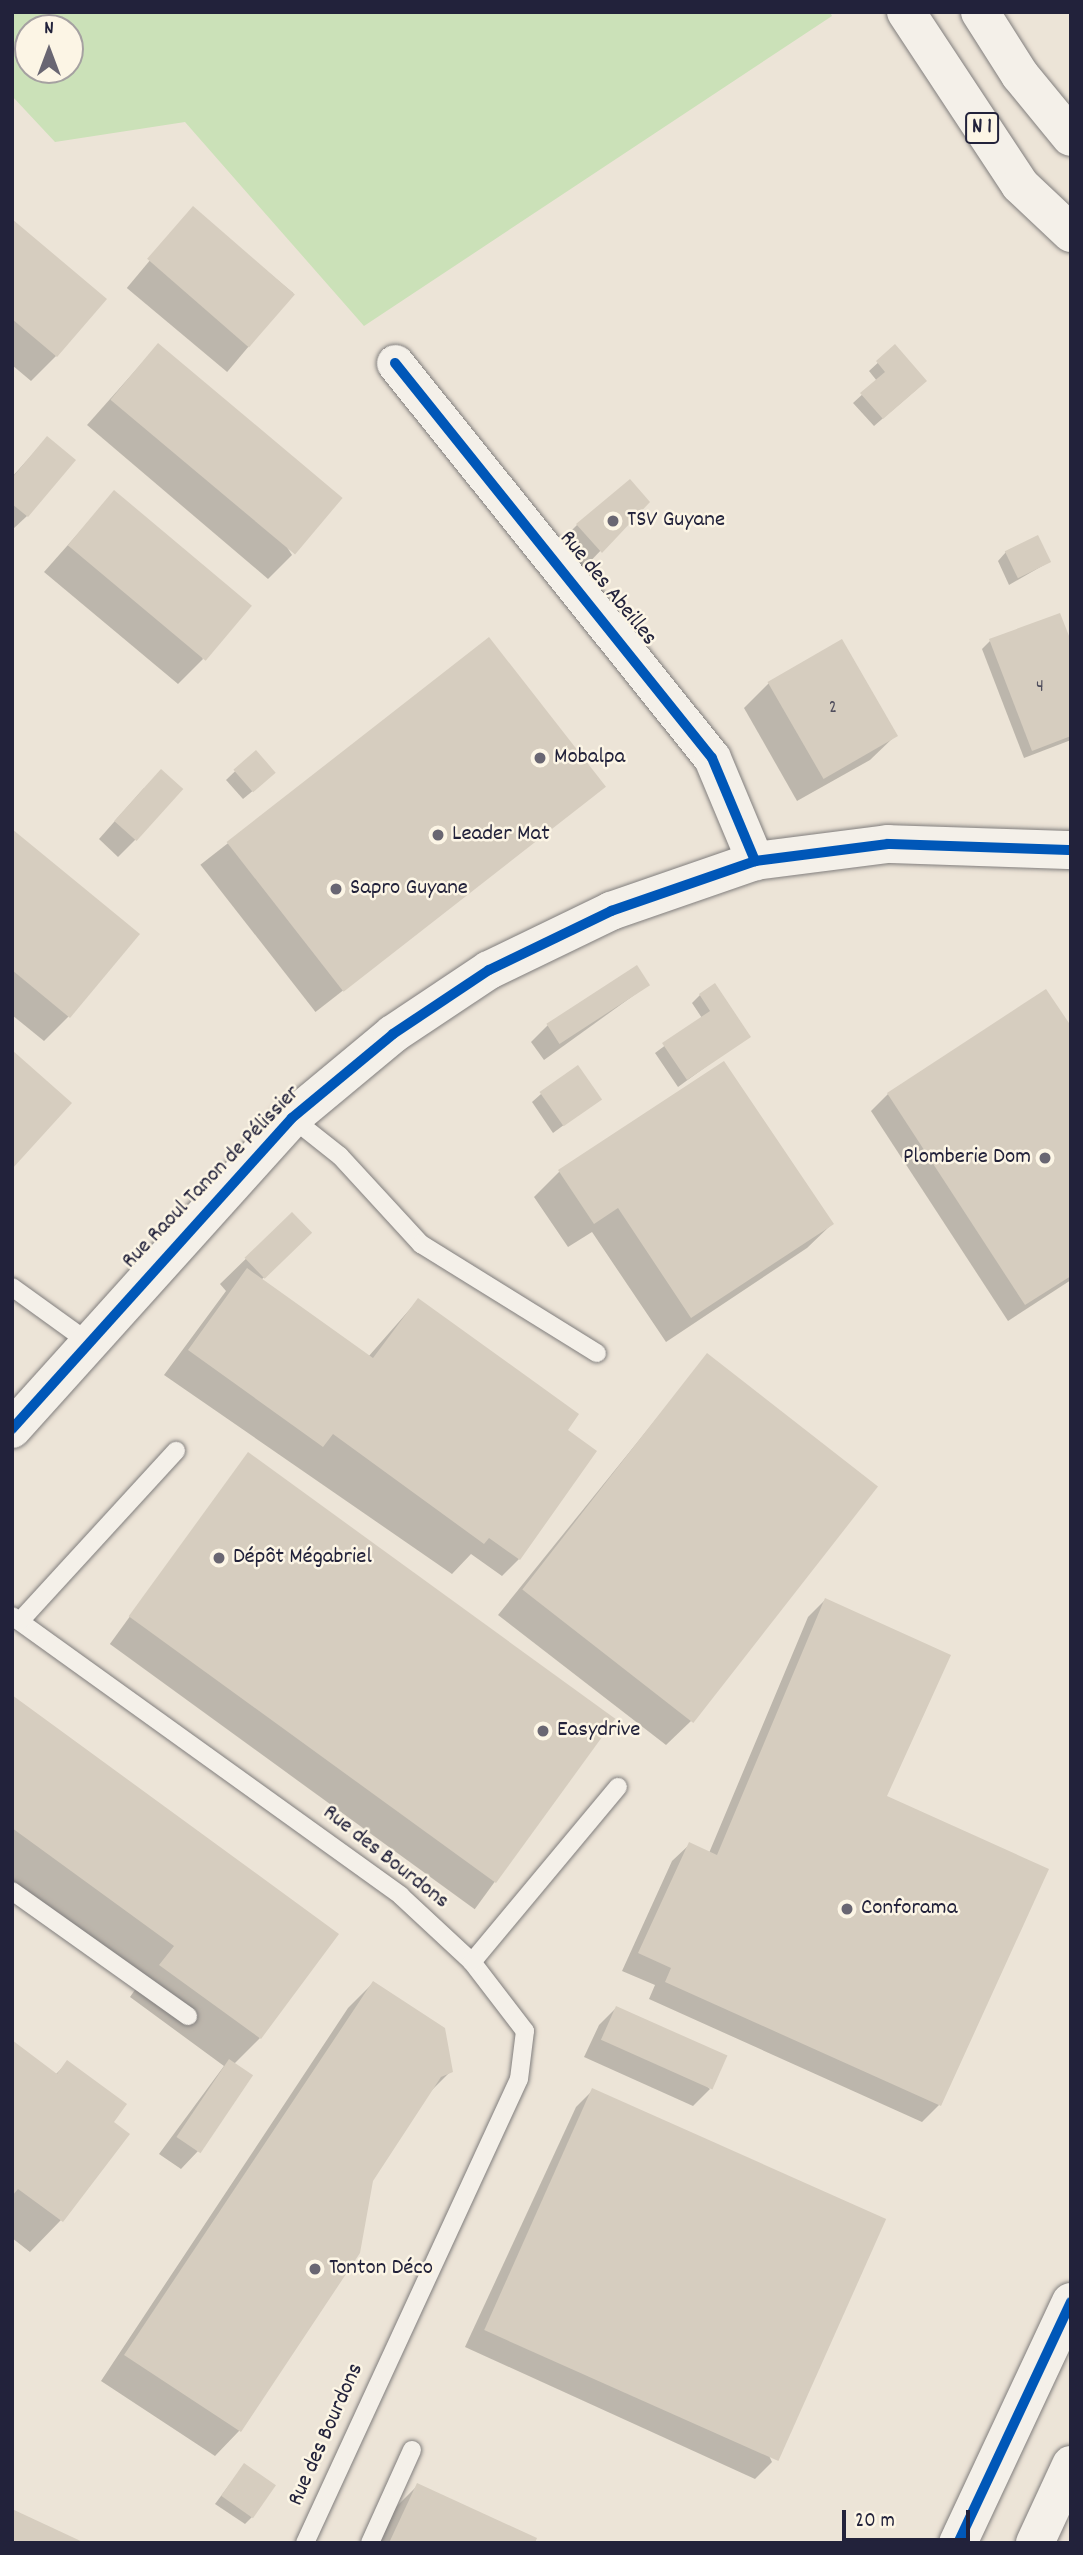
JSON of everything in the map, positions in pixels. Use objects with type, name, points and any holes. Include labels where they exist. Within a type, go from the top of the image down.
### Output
[{"type":"street","name":"N 1","points":[[906,12],[1020,185],[1071,233]]},
{"type":"street","points":[[980,12],[1020,75],[1071,137]]},
{"type":"street","name":"Rue des Abeilles","points":[[395,363],[712,758],[755,861]]},
{"type":"street","name":"Rue Raoul Tanon de Pélissier","points":[[12,1429],[88,1341],[292,1118],[393,1034],[489,970],[611,911],[755,861],[888,844],[1071,850]]},
{"type":"street","points":[[958,2543],[1071,2302]]},
{"type":"street","points":[[1035,2543],[1071,2465]]},
{"type":"lane","points":[[292,1118],[340,1156],[421,1244],[597,1353]]},
{"type":"lane","points":[[12,1287],[88,1341]]},
{"type":"lane","points":[[16,1618],[176,1451]]},
{"type":"lane","name":"Rue des Bourdons","points":[[16,1618],[401,1896],[472,1962],[525,2031],[519,2079],[305,2543]]},
{"type":"lane","points":[[472,1962],[618,1787]]},
{"type":"lane","points":[[12,1891],[188,2016]]},
{"type":"lane","points":[[370,2543],[412,2451]]},
{"type":"green space","points":[[12,12],[830,12],[832,16],[364,326],[185,122],[55,142],[12,96]]},
{"type":"building","points":[[193,206],[295,295],[249,347],[147,259]]},
{"type":"building","points":[[12,219],[107,299],[57,357],[12,319]]},
{"type":"building","points":[[158,343],[343,498],[295,555],[110,400]]},
{"type":"building","points":[[895,344],[927,381],[883,419],[860,393],[885,372],[876,361]]},
{"type":"building","points":[[47,436],[76,460],[28,517],[12,504],[12,478]]},
{"type":"building","points":[[630,479],[650,502],[602,553],[576,524]]},
{"type":"building","points":[[114,490],[252,606],[206,661],[68,545]]},
{"type":"building","points":[[1038,535],[1051,562],[1018,578],[1005,551]]},
{"type":"building","points":[[1060,613],[1071,641],[1071,736],[1032,751],[989,639]]},
{"type":"building","points":[[489,637],[606,787],[344,992],[227,842]]},
{"type":"building","points":[[842,639],[898,736],[824,779],[768,682]]},
{"type":"building","points":[[256,750],[276,773],[253,792],[233,770]]},
{"type":"building","points":[[161,769],[183,789],[136,841],[114,821]]},
{"type":"building","points":[[12,829],[140,934],[70,1018],[12,970]]},
{"type":"building","points":[[637,965],[650,985],[559,1044],[546,1024]]},
{"type":"building","points":[[715,983],[751,1037],[687,1080],[662,1043],[710,1011],[699,994]]},
{"type":"building","points":[[1046,989],[1071,1026],[1071,1276],[1025,1305],[887,1093]]},
{"type":"building","points":[[12,1050],[72,1103],[12,1169]]},
{"type":"building","points":[[724,1061],[834,1224],[691,1318],[618,1208],[594,1224],[558,1170]]},
{"type":"building","points":[[578,1065],[602,1099],[564,1126],[539,1092]]},
{"type":"building","points":[[292,1212],[312,1233],[265,1279],[245,1258]]},
{"type":"building","points":[[247,1268],[373,1358],[418,1298],[579,1414],[568,1430],[597,1451],[520,1560],[489,1538],[484,1544],[333,1434],[323,1447],[188,1350]]},
{"type":"building","points":[[707,1353],[878,1487],[693,1723],[522,1589]]},
{"type":"building","points":[[248,1452],[615,1719],[496,1883],[129,1616]]},
{"type":"building","points":[[825,1598],[951,1655],[887,1796],[1049,1869],[941,2106],[665,1982],[671,1968],[638,1953],[689,1842],[717,1855]]},
{"type":"building","points":[[12,1695],[339,1934],[261,2039],[159,1965],[174,1946],[12,1828]]},
{"type":"building","points":[[373,1981],[445,2028],[453,2072],[441,2077],[373,2181],[360,2253],[241,2432],[124,2355]]},
{"type":"building","points":[[616,2006],[727,2056],[712,2089],[601,2040]]},
{"type":"building","points":[[12,2040],[57,2074],[67,2060],[127,2104],[114,2122],[130,2134],[63,2222],[18,2189],[12,2196]]},
{"type":"building","points":[[229,2059],[253,2075],[200,2153],[176,2137]]},
{"type":"building","points":[[592,2088],[886,2219],[778,2461],[484,2330]]},
{"type":"building","points":[[244,2463],[276,2485],[253,2518],[221,2496]]},
{"type":"building","points":[[417,2483],[537,2538],[535,2543],[389,2543]]},
{"type":"building","points":[[12,2509],[85,2543],[12,2543]]},
{"type":"cycle path","points":[[395,363],[712,758],[755,861]]},
{"type":"cycle path","points":[[12,1429],[292,1118],[393,1034],[489,970],[611,911],[755,861],[888,844],[1071,850]]},
{"type":"cycle path","points":[[958,2543],[1071,2302]]},
{"type":"place","name":"TSV Guyane","points":[[613,521]]},
{"type":"place","name":"Mobalpa","points":[[540,758]]},
{"type":"place","name":"Leader Mat","points":[[438,835]]},
{"type":"place","name":"Sapro Guyane","points":[[336,889]]},
{"type":"place","name":"Plomberie Dom","points":[[1045,1158]]},
{"type":"place","name":"Dépôt Mégabriel","points":[[219,1558]]},
{"type":"place","name":"Easydrive","points":[[543,1731]]},
{"type":"place","name":"Conforama","points":[[847,1909]]},
{"type":"place","name":"Tonton Déco","points":[[315,2269]]}]
